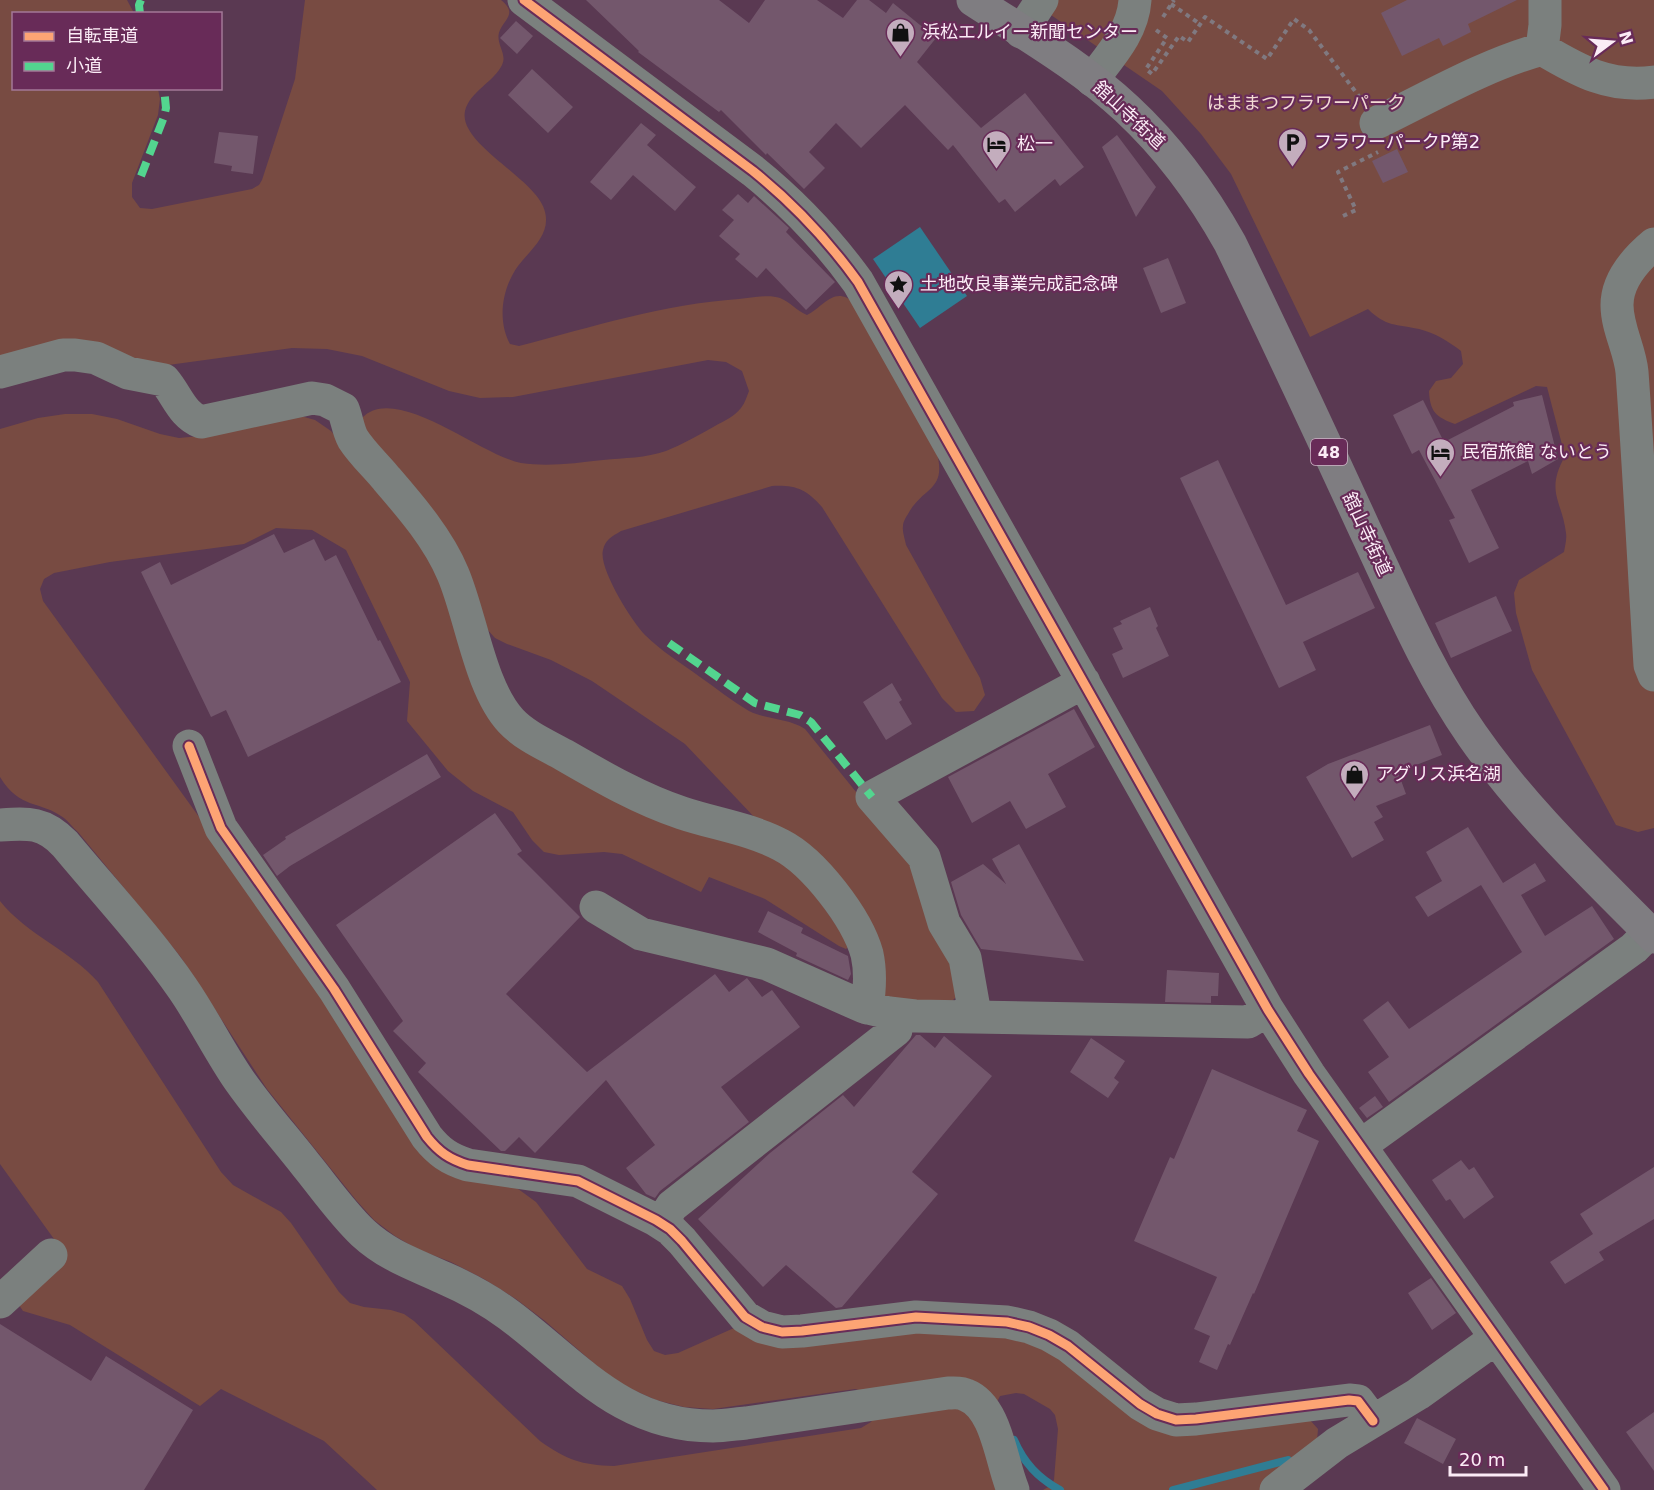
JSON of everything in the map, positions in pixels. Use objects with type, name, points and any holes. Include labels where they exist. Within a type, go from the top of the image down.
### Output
[{"type":"main road","name":"舘山寺街道","points":[[973,0],[1092,80],[1127,109],[1151,132],[1194,184],[1212,212],[1260,304],[1414,636],[1462,721],[1517,795],[1562,844],[1652,934]]},
{"type":"street","points":[[524,0],[753,171],[797,208],[836,251],[878,315],[1268,1010],[1309,1074],[1604,1490]]},
{"type":"street","points":[[1021,32],[1042,0]]},
{"type":"street","points":[[1092,80],[1122,40],[1134,14],[1135,0]]},
{"type":"street","points":[[1542,49],[1545,0]]},
{"type":"street","points":[[1377,126],[1490,67],[1542,49],[1572,68],[1598,78],[1624,83],[1654,82]]},
{"type":"street","points":[[1654,244],[1629,269],[1621,287],[1617,305],[1631,368],[1650,665],[1654,675]]},
{"type":"street","points":[[0,372],[63,355],[86,355],[128,373],[164,380],[192,419],[201,422],[312,398],[325,400],[342,409],[352,437],[358,446],[414,513],[446,560],[457,585],[489,685],[498,704],[511,721],[526,734],[640,797],[683,813],[753,833],[782,845],[807,863],[831,891],[860,937],[867,954],[870,990],[896,1030],[672,1206],[661,1223]]},
{"type":"street","points":[[972,1017],[973,1003],[966,958],[944,923],[924,857],[872,796],[1084,682]]},
{"type":"street","points":[[189,746],[220,828],[321,971],[437,1150],[451,1160],[468,1165],[578,1181],[661,1223],[682,1241],[745,1317],[762,1327],[782,1332],[802,1331],[916,1317],[1007,1322],[1029,1327],[1068,1346],[1140,1404],[1157,1414],[1176,1420],[1349,1400],[1358,1401],[1373,1421]]},
{"type":"street","points":[[0,825],[38,825],[53,832],[65,844],[183,988],[239,1081],[343,1211],[362,1232],[385,1251],[410,1265],[476,1294],[506,1313],[535,1334],[594,1385],[621,1403],[650,1416],[681,1424],[713,1426],[746,1423],[948,1393],[965,1394],[980,1403],[990,1417],[1013,1490]]},
{"type":"street","points":[[596,907],[641,934],[767,963],[841,998],[882,1011],[972,1017],[1248,1022],[1268,1010]]},
{"type":"street","points":[[1360,1146],[1652,934]]},
{"type":"street","points":[[0,1302],[51,1255]]},
{"type":"street","points":[[1276,1490],[1337,1443],[1418,1394],[1496,1338]]},
{"type":"path","points":[[1200,24],[1173,2],[1154,29],[1167,38],[1146,69],[1152,74],[1179,36],[1188,42],[1200,24],[1205,16],[1268,59],[1294,19],[1310,30],[1345,75],[1377,126],[1338,172],[1356,210],[1343,216]]},
{"type":"green space","points":[[0,0],[127,0],[133,12],[12,12],[12,90],[158,90],[160,99],[158,115],[132,183],[132,197],[140,208],[152,209],[252,189],[259,185],[295,79],[305,0],[501,0],[509,12],[499,35],[503,56],[502,65],[494,77],[477,92],[468,104],[465,111],[466,124],[485,149],[529,187],[539,200],[546,220],[542,235],[518,266],[505,294],[504,325],[510,344],[519,346],[628,317],[683,306],[770,296],[784,300],[807,315],[829,299],[841,296],[854,303],[936,449],[939,463],[937,481],[907,515],[903,524],[903,533],[906,545],[980,678],[985,695],[974,711],[956,712],[942,698],[822,507],[800,489],[772,486],[621,531],[605,544],[603,558],[617,594],[645,635],[671,657],[749,711],[805,729],[912,856],[959,994],[952,1001],[942,1003],[886,998],[882,992],[881,971],[757,820],[685,744],[592,681],[551,660],[495,638],[486,628],[367,439],[362,418],[377,409],[395,409],[417,415],[504,458],[521,463],[562,464],[643,456],[666,451],[679,445],[736,413],[744,404],[749,391],[742,371],[726,362],[708,360],[513,397],[480,398],[449,391],[362,356],[327,349],[292,348],[161,366],[0,361]]},
{"type":"green space","name":"はままつフラワーパーク","points":[[1029,0],[1654,0],[1654,828],[1638,832],[1616,825],[1532,670],[1516,613],[1514,593],[1519,580],[1564,552],[1566,542],[1564,522],[1555,487],[1559,468],[1565,456],[1547,387],[1536,386],[1455,424],[1435,413],[1429,391],[1436,381],[1451,378],[1463,364],[1461,351],[1436,335],[1386,322],[1368,309],[1310,337],[1231,174],[1201,134],[1162,91]]},
{"type":"green space","points":[[65,414],[92,414],[117,419],[179,438],[200,436],[297,415],[315,420],[331,431],[394,506],[436,566],[479,689],[799,872],[850,945],[846,949],[839,946],[765,899],[709,877],[701,892],[622,854],[604,852],[559,855],[544,852],[532,840],[513,812],[473,791],[448,771],[407,721],[410,682],[346,550],[312,530],[276,528],[244,544],[110,562],[54,573],[44,579],[40,589],[43,601],[301,958],[419,1142],[510,1183],[536,1202],[587,1269],[622,1286],[654,1351],[665,1355],[678,1353],[734,1328],[893,1328],[1026,1336],[1135,1411],[1309,1419],[1318,1429],[1317,1441],[1261,1490],[1043,1490],[1054,1480],[1058,1429],[1055,1415],[1050,1409],[1024,1394],[1016,1393],[1000,1396],[997,1402],[1024,1490],[377,1490],[324,1441],[221,1389],[200,1406],[70,1325],[23,1311],[19,1305],[59,1253],[54,1239],[0,1164],[0,901],[23,924],[75,961],[98,982],[221,1172],[233,1185],[281,1212],[339,1292],[350,1303],[391,1310],[404,1314],[414,1321],[540,1441],[558,1453],[583,1463],[614,1466],[861,1428],[871,1422],[877,1411],[867,1392],[855,1389],[713,1409],[684,1407],[656,1400],[629,1388],[604,1372],[516,1299],[484,1279],[451,1262],[417,1249],[395,1236],[374,1220],[356,1200],[267,1089],[180,956],[78,832],[55,812],[23,800],[8,787],[0,777],[0,429],[38,418]]},
{"type":"water","points":[[920,227],[967,296],[920,328],[873,259]]},
{"type":"building","points":[[586,0],[719,0],[749,23],[765,0],[817,0],[843,18],[857,0],[869,0],[886,13],[893,3],[936,38],[917,62],[981,128],[1025,93],[1084,167],[1060,186],[1055,179],[1015,212],[1005,199],[999,203],[953,145],[948,150],[905,105],[861,148],[836,123],[809,152],[825,168],[804,189],[721,110],[719,112],[638,52]]},
{"type":"building","points":[[1407,0],[1517,0],[1468,24],[1471,32],[1443,46],[1439,38],[1402,56],[1381,13]]},
{"type":"building","points":[[516,21],[533,36],[517,54],[500,38]]},
{"type":"building","points":[[532,69],[573,107],[548,133],[508,95]]},
{"type":"building","points":[[641,123],[656,135],[647,145],[696,187],[675,211],[633,175],[611,200],[590,182]]},
{"type":"building","points":[[219,132],[258,136],[253,174],[231,171],[232,166],[214,163]]},
{"type":"building","points":[[1117,135],[1156,187],[1136,217],[1102,147]]},
{"type":"building","points":[[1397,149],[1408,172],[1383,183],[1372,161]]},
{"type":"building","points":[[738,194],[748,203],[754,196],[789,228],[786,232],[835,282],[806,310],[766,268],[757,278],[735,259],[740,254],[719,236],[734,220],[722,210]]},
{"type":"building","points":[[1168,258],[1186,303],[1161,313],[1143,268]]},
{"type":"building","points":[[1542,395],[1558,459],[1532,474],[1528,461],[1471,490],[1499,548],[1469,563],[1449,520],[1455,518],[1419,450],[1412,454],[1393,415],[1423,400],[1444,442],[1514,406],[1513,402]]},
{"type":"building","points":[[1218,460],[1286,605],[1358,572],[1375,608],[1303,642],[1316,670],[1279,688],[1180,478]]},
{"type":"building","points":[[274,534],[284,553],[314,539],[325,561],[336,555],[401,682],[248,757],[226,710],[211,717],[141,572],[160,562],[171,585]]},
{"type":"building","points":[[1496,596],[1512,631],[1451,658],[1435,623]]},
{"type":"building","points":[[1150,607],[1158,626],[1156,628],[1169,656],[1123,678],[1112,654],[1123,649],[1113,628],[1122,624],[1120,621]]},
{"type":"building","points":[[892,683],[902,700],[899,702],[912,724],[886,740],[863,702]]},
{"type":"building","points":[[1074,709],[1095,747],[1048,774],[1066,807],[1026,829],[1010,801],[972,823],[948,777]]},
{"type":"building","name":"アグリス浜名湖","points":[[1430,725],[1442,755],[1398,772],[1406,794],[1376,806],[1383,817],[1374,822],[1384,840],[1352,858],[1306,777],[1328,764]]},
{"type":"building","points":[[427,754],[441,777],[290,866],[277,876],[263,855],[286,839],[285,837]]},
{"type":"building","points":[[495,813],[522,851],[517,854],[580,917],[506,994],[587,1072],[715,974],[729,992],[747,978],[762,997],[772,990],[800,1027],[721,1087],[749,1122],[660,1191],[655,1198],[646,1194],[626,1168],[655,1145],[606,1080],[535,1153],[519,1137],[505,1151],[501,1151],[418,1072],[426,1063],[393,1031],[403,1021],[336,925]]},
{"type":"building","points":[[1468,827],[1503,883],[1535,863],[1546,881],[1521,895],[1545,936],[1592,906],[1614,939],[1389,1102],[1368,1072],[1389,1057],[1363,1020],[1388,1001],[1409,1029],[1522,952],[1481,885],[1428,917],[1415,897],[1442,881],[1426,852]]},
{"type":"building","points":[[1019,844],[1084,961],[981,949],[961,915],[951,882],[983,864],[1006,884],[992,859]]},
{"type":"building","points":[[768,911],[803,928],[801,933],[848,956],[851,974],[848,980],[796,956],[797,953],[758,932]]},
{"type":"building","points":[[1167,970],[1219,973],[1218,996],[1211,996],[1211,1003],[1165,1002]]},
{"type":"building","points":[[916,1035],[920,1035],[935,1048],[944,1036],[992,1076],[912,1172],[938,1194],[842,1307],[836,1308],[786,1265],[763,1287],[698,1219],[770,1153],[843,1095],[854,1107]]},
{"type":"building","points":[[1091,1038],[1125,1061],[1114,1078],[1119,1082],[1108,1098],[1070,1072]]},
{"type":"building","points":[[1212,1069],[1307,1110],[1297,1131],[1319,1141],[1254,1294],[1217,1370],[1199,1362],[1210,1336],[1194,1329],[1217,1277],[1134,1241],[1170,1157],[1174,1159]]},
{"type":"building","points":[[1375,1096],[1383,1107],[1367,1118],[1359,1108]]},
{"type":"building","points":[[1461,1160],[1469,1170],[1474,1167],[1494,1197],[1464,1219],[1450,1199],[1446,1201],[1432,1180]]},
{"type":"building","points":[[1654,1167],[1654,1219],[1599,1252],[1604,1260],[1565,1284],[1550,1262],[1593,1234],[1580,1214]]},
{"type":"building","points":[[1431,1278],[1456,1313],[1432,1330],[1408,1293]]},
{"type":"building","points":[[0,1324],[91,1381],[106,1356],[193,1410],[144,1490],[0,1490]]},
{"type":"building","points":[[1654,1412],[1654,1471],[1626,1432]]},
{"type":"building","points":[[1417,1418],[1456,1439],[1443,1464],[1404,1443]]},
{"type":"waterway","points":[[1014,1440],[1032,1469],[1060,1490]]},
{"type":"waterway","points":[[1173,1490],[1288,1460]]},
{"type":"marked path","points":[[140,12],[141,0]]},
{"type":"marked path","points":[[141,176],[164,117],[166,108],[164,90]]},
{"type":"marked path","points":[[669,643],[755,703],[800,715],[811,722],[872,797]]},
{"type":"cycle path","points":[[524,0],[768,183],[809,223],[858,282],[1268,1010],[1309,1074],[1604,1490]]},
{"type":"cycle path","points":[[189,746],[221,828],[334,989],[427,1137],[440,1151],[455,1160],[468,1165],[578,1181],[656,1220],[682,1241],[745,1317],[762,1327],[782,1332],[802,1331],[916,1317],[1007,1322],[1029,1327],[1068,1346],[1140,1404],[1157,1414],[1176,1420],[1349,1400],[1358,1401],[1373,1421]]},
{"type":"place","name":"浜松エルイー新聞センター","points":[[901,58]]},
{"type":"place","name":"フラワーパークP第2","points":[[1293,168]]},
{"type":"place","name":"松一","points":[[996,170]]},
{"type":"place","name":"土地改良事業完成記念碑","points":[[899,310]]},
{"type":"place","name":"民宿旅館 ないとう","points":[[1441,478]]},
{"type":"place","name":"アグリス浜名湖","points":[[1355,800]]}]
